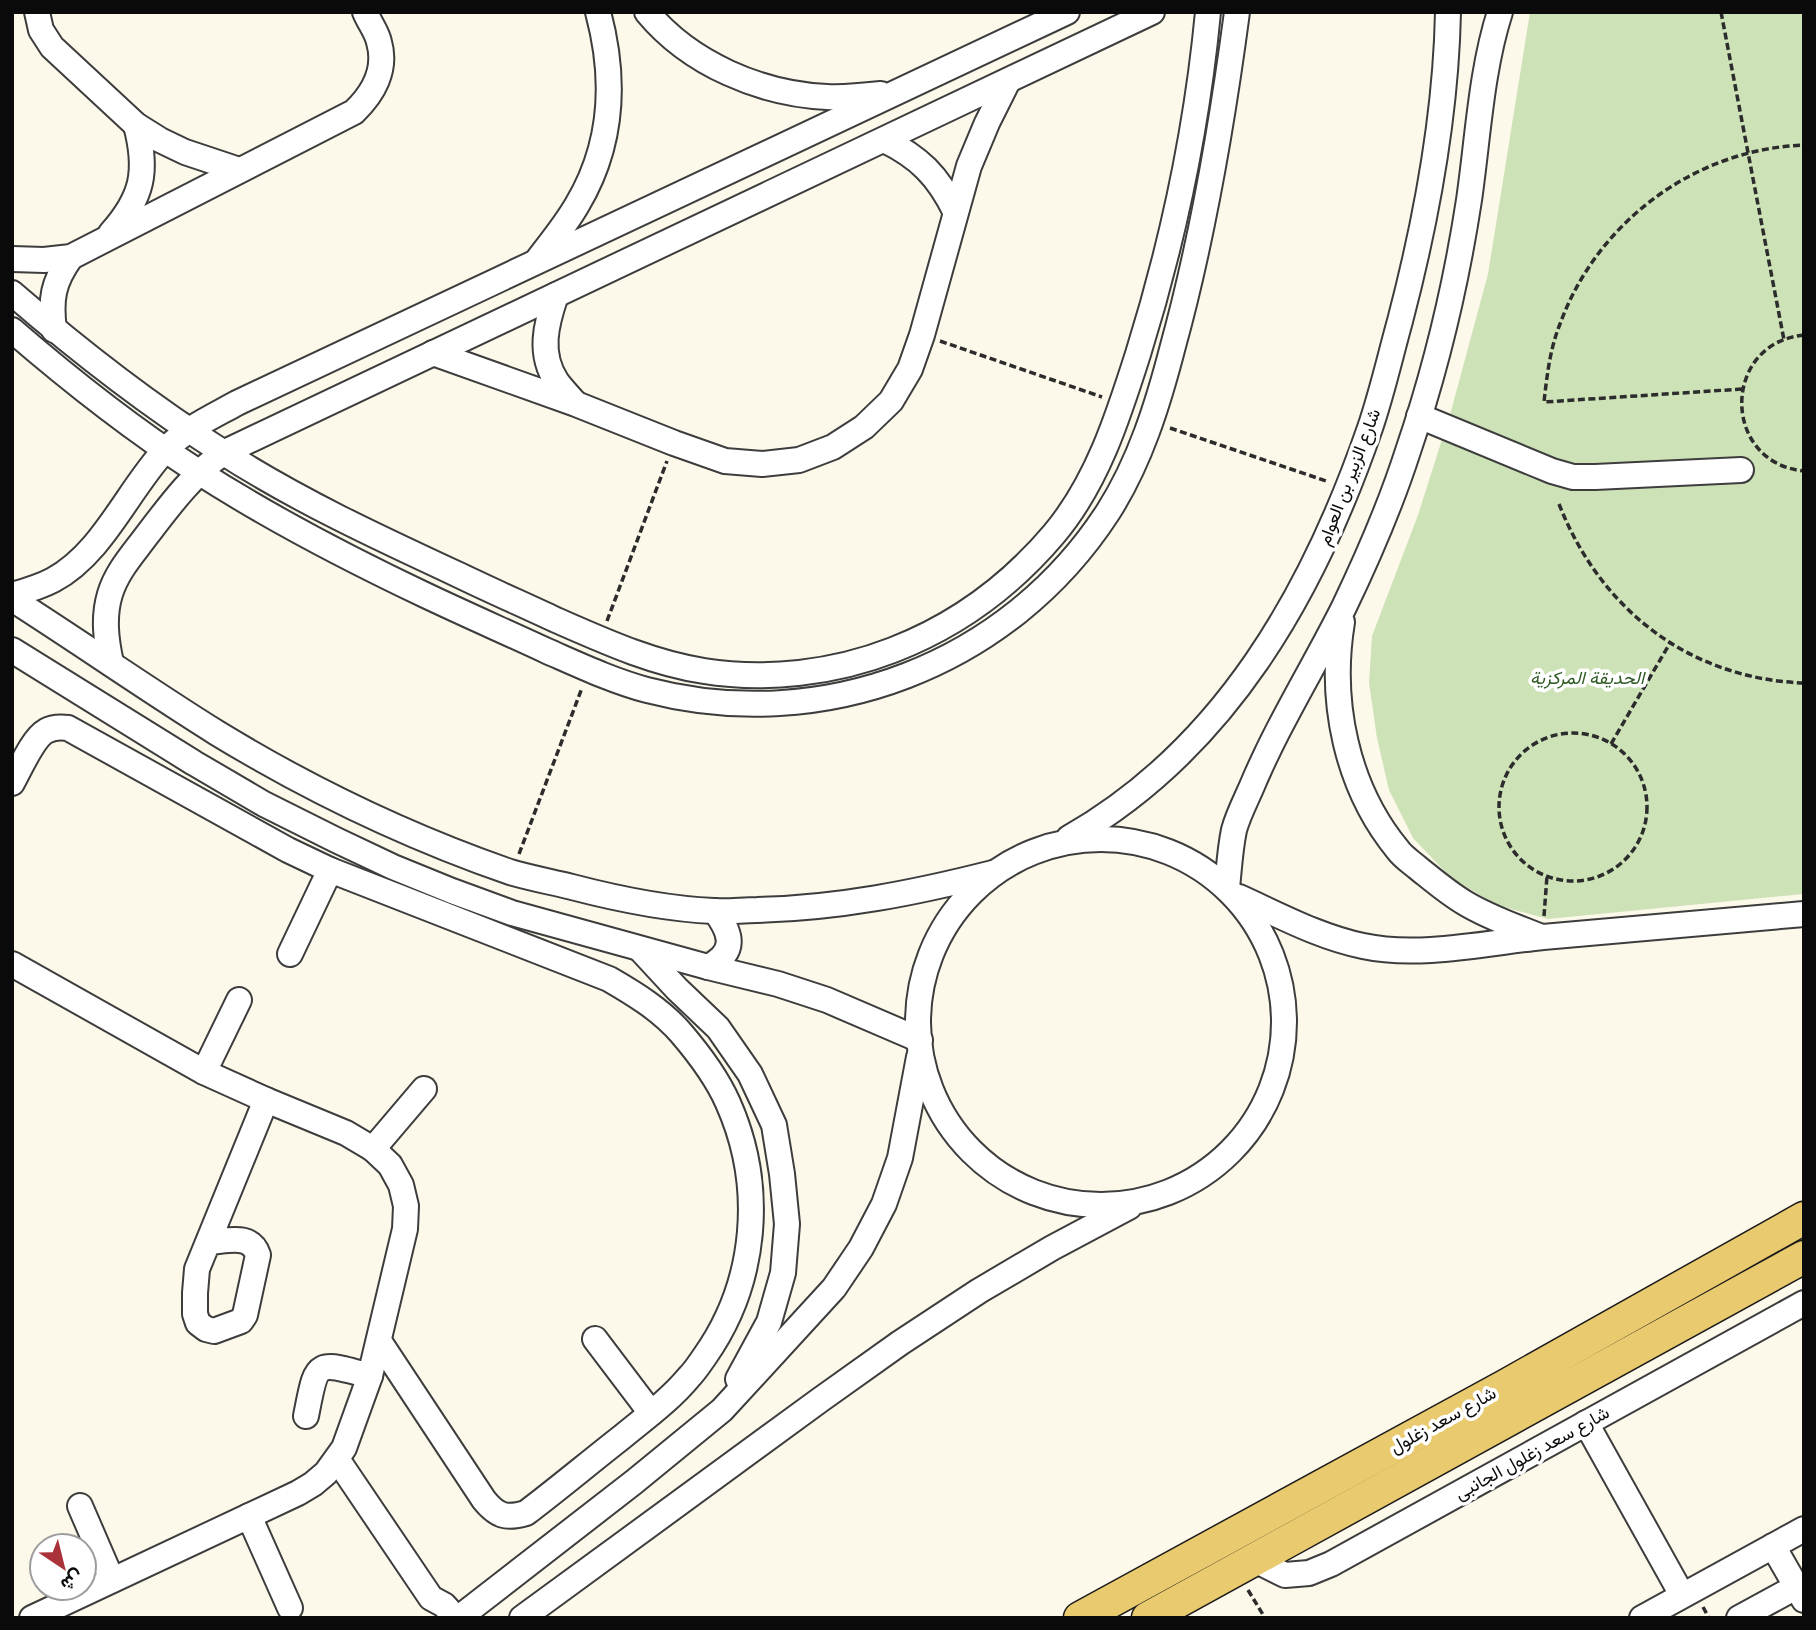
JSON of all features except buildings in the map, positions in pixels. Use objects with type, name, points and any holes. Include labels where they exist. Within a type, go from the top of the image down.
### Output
[{"type":"main road","name":"شارع سعد زغلول","points":[[1080,1618],[1505,1386],[1804,1218]]},
{"type":"main road","name":"شارع سعد زغلول","points":[[1148,1618],[1804,1257]]},
{"type":"main road","points":[[1505,1386],[1520,1414]]},
{"type":"street","points":[[37,12],[41,30],[52,47],[136,125],[185,152],[239,170]]},
{"type":"street","points":[[12,260],[71,257],[354,112],[368,98],[377,81],[381,61],[379,42],[365,12]]},
{"type":"street","points":[[536,262],[578,205],[593,175],[603,142],[609,109],[610,75],[606,41],[598,12]]},
{"type":"street","points":[[647,12],[675,39],[702,59],[731,75],[762,86],[795,94],[828,97],[895,93]]},
{"type":"street","points":[[12,597],[54,580],[74,566],[91,549],[165,450],[188,430],[237,403],[1067,12]]},
{"type":"street","points":[[111,663],[105,619],[110,594],[120,570],[179,494],[223,453],[1152,12]]},
{"type":"street","points":[[12,293],[54,330],[131,390],[269,481],[358,528],[600,640],[665,663],[706,671],[761,676],[817,671],[870,659],[922,639],[970,611],[1014,577],[1055,533],[1093,472],[1122,405],[1176,215],[1196,107],[1208,12]]},
{"type":"street","points":[[12,330],[96,400],[199,473],[339,554],[589,669],[645,690],[704,702],[764,705],[824,699],[882,685],[938,663],[990,633],[1038,596],[1079,551],[1108,511],[1133,468],[1151,421],[1184,308],[1201,234],[1226,95],[1237,12]]},
{"type":"street","name":"شارع الزبير بن العوام","points":[[1060,843],[1099,821],[1147,785],[1191,744],[1231,698],[1266,649],[1325,544],[1370,427],[1407,295],[1421,231],[1441,102],[1448,12]]},
{"type":"street","points":[[1230,891],[1235,828],[1284,719],[1345,605],[1378,530],[1408,453],[1432,375],[1452,295],[1469,202],[1494,30],[1500,12]]},
{"type":"street","points":[[433,353],[725,460],[762,464],[799,460],[833,447],[864,427],[891,401],[910,369],[969,166],[1008,81]]},
{"type":"street","points":[[108,237],[124,218],[136,197],[143,173],[142,148],[136,125]]},
{"type":"street","points":[[884,140],[902,149],[926,168],[946,192],[955,211]]},
{"type":"street","points":[[632,217],[647,252]]},
{"type":"street","points":[[54,330],[53,291],[60,273],[71,257]]},
{"type":"street","points":[[556,295],[544,339],[547,361],[556,381],[576,404]]},
{"type":"street","points":[[1419,416],[1552,471],[1573,477],[1741,470]]},
{"type":"street","points":[[1055,533],[1079,551]]},
{"type":"street","points":[[12,597],[219,734],[333,796],[452,849],[512,872],[635,901],[715,911],[802,909],[868,901],[997,872]]},
{"type":"street","points":[[1345,605],[1338,648],[1340,713],[1356,776],[1374,816],[1399,851],[1433,881],[1466,904],[1543,937]]},
{"type":"street","points":[[589,669],[600,640]]},
{"type":"street","points":[[12,650],[264,804],[336,840],[452,891],[512,913],[778,984],[827,1000],[920,1045]]},
{"type":"street","points":[[12,783],[38,737],[47,730],[68,728],[288,850],[330,870],[609,979],[655,1009],[679,1031],[707,1065],[728,1103],[743,1144],[751,1193],[750,1243],[739,1291],[718,1336],[690,1377],[651,1413],[526,1513],[502,1515],[484,1500],[379,1341]]},
{"type":"street","points":[[522,1618],[900,1343],[979,1291],[1052,1248],[1141,1201],[1175,1189],[1204,1173],[1229,1152],[1250,1127],[1267,1099],[1278,1068],[1284,1036],[1284,1003],[1278,971],[1266,941],[1249,913],[1230,891],[1204,869],[1149,845],[1110,839],[1060,843],[1032,852],[997,872],[966,899],[942,932],[926,969],[918,1009],[923,1064],[934,1098],[952,1128],[975,1155],[1003,1177],[1035,1193],[1070,1202],[1105,1205],[1141,1201]]},
{"type":"street","points":[[290,954],[330,870]]},
{"type":"street","points":[[1230,891],[1333,938],[1396,950],[1427,950],[1804,914]]},
{"type":"street","points":[[708,967],[718,962],[729,943],[728,932],[715,911]]},
{"type":"street","points":[[639,948],[718,1028],[750,1074],[774,1125],[787,1224],[783,1273],[769,1322],[722,1410]]},
{"type":"street","points":[[12,964],[204,1072],[346,1133],[373,1149],[390,1165],[401,1185],[406,1206],[405,1229],[370,1376],[349,1436],[337,1460],[326,1473],[313,1484],[249,1517],[112,1580],[70,1609],[32,1618]]},
{"type":"street","points":[[204,1072],[239,1000]]},
{"type":"street","points":[[337,1460],[447,1614],[634,1482],[722,1410],[834,1288],[861,1248],[884,1204],[900,1158],[920,1045]]},
{"type":"street","points":[[373,1149],[424,1089]]},
{"type":"street","points":[[209,1242],[265,1100]]},
{"type":"street","name":"شارع سعد زغلول الجانبى","points":[[1245,1565],[1285,1576],[1309,1573],[1331,1564],[1804,1303]]},
{"type":"street","points":[[595,1339],[651,1413]]},
{"type":"street","points":[[306,1416],[313,1378],[326,1366],[370,1376]]},
{"type":"street","points":[[1586,1423],[1682,1595]]},
{"type":"street","points":[[80,1506],[112,1580]]},
{"type":"street","points":[[249,1517],[290,1608]]},
{"type":"street","points":[[1642,1618],[1804,1529]]},
{"type":"street","points":[[1739,1618],[1800,1593],[1773,1546]]},
{"type":"path","points":[[1721,12],[1784,340]]},
{"type":"path","points":[[1742,390],[1544,402],[1559,324],[1582,277],[1614,234],[1653,198],[1710,166],[1748,153],[1804,145]]},
{"type":"path","points":[[922,334],[1122,405]]},
{"type":"path","points":[[1804,335],[1772,346],[1753,365],[1742,390],[1741,403],[1742,416],[1752,441],[1760,452],[1783,467],[1804,471]]},
{"type":"path","points":[[1151,421],[1347,488]]},
{"type":"path","points":[[600,640],[674,443]]},
{"type":"path","points":[[1559,504],[1580,551],[1611,593],[1639,620],[1670,643],[1716,666],[1741,674],[1767,680],[1804,683]]},
{"type":"path","points":[[1611,744],[1670,643]]},
{"type":"path","points":[[512,872],[589,669]]},
{"type":"path","points":[[1570,733],[1585,734],[1599,737],[1611,744],[1633,763],[1645,789],[1646,818],[1636,845],[1616,866],[1590,878],[1561,880],[1547,876],[1523,861],[1513,850],[1501,824],[1500,795],[1510,768],[1530,747],[1549,737],[1570,733]]},
{"type":"path","points":[[1543,937],[1547,876]]},
{"type":"path","points":[[1245,1565],[1265,1618]]},
{"type":"green space","name":"الحديقة المركزية","points":[[1530,12],[1804,12],[1804,894],[1548,919],[1496,905],[1450,877],[1413,838],[1389,790],[1377,738],[1369,683],[1372,636],[1418,515],[1451,411],[1488,274]]}]
